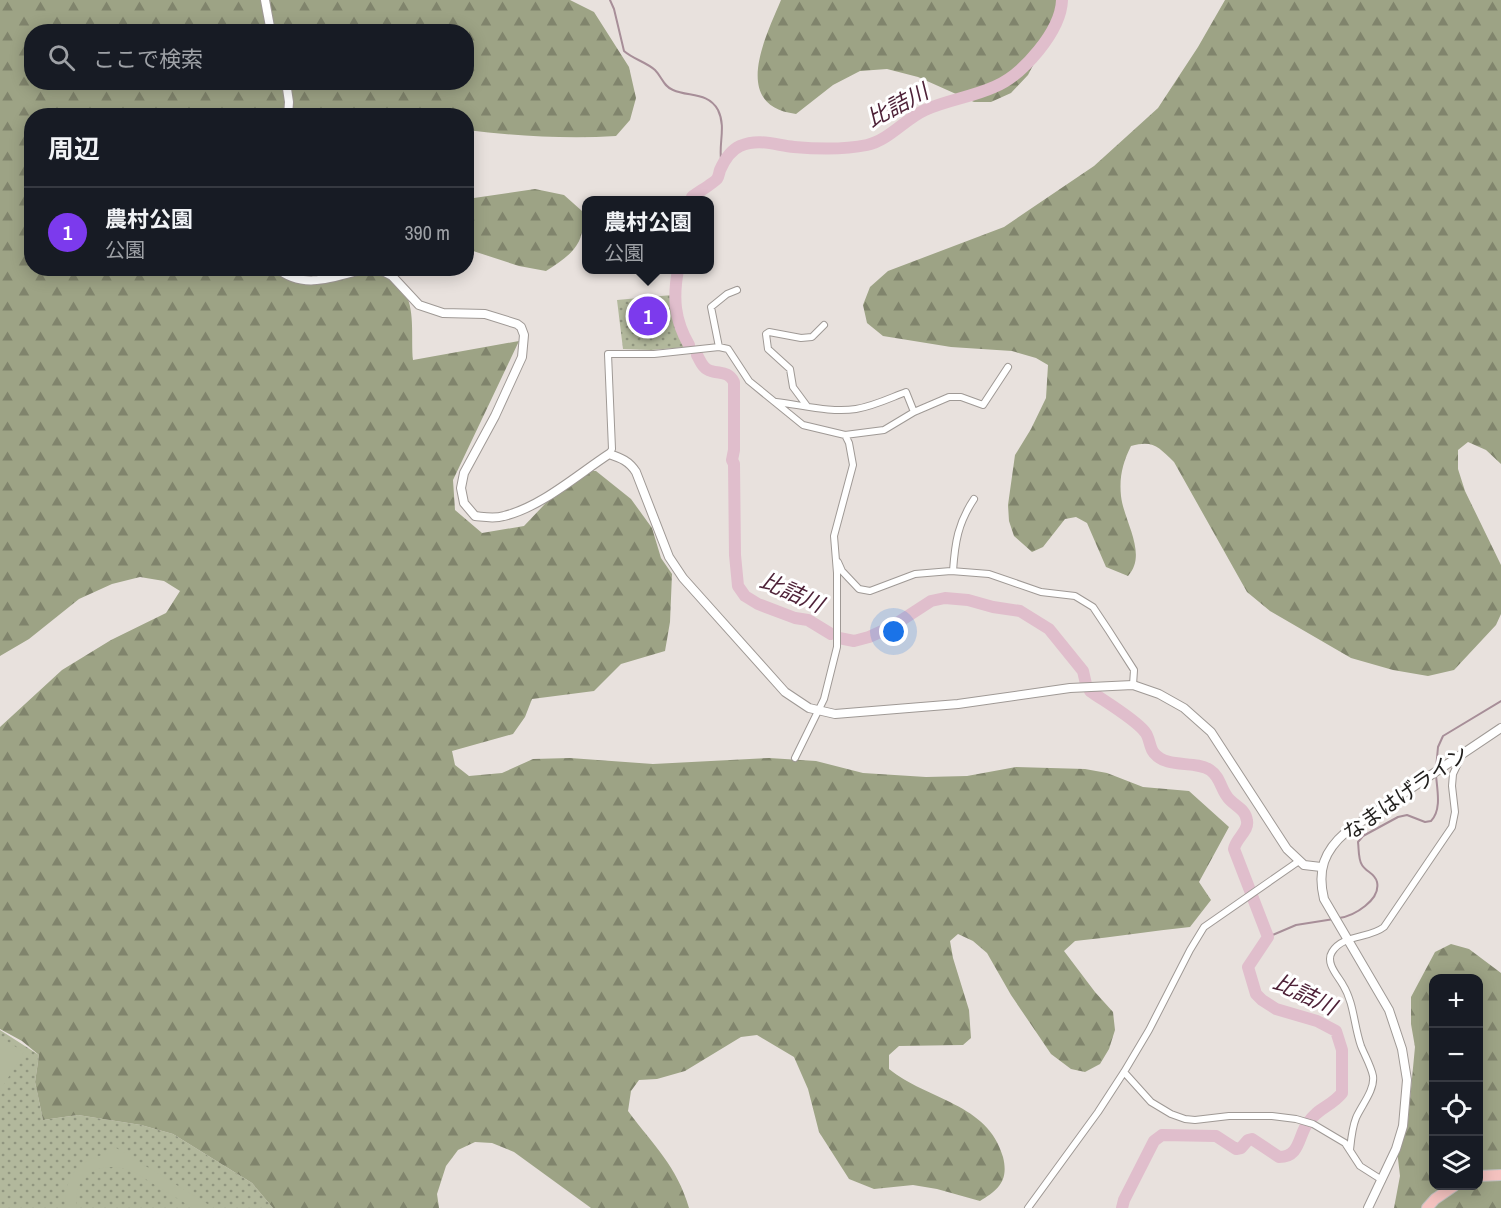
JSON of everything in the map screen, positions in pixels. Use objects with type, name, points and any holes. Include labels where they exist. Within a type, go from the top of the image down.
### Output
[{"type":"highway","points":[[1483,1176],[1501,1175]]},
{"type":"highway","points":[[1427,1208],[1434,1199],[1447,1190]]},
{"type":"street","points":[[265,0],[270,24]]},
{"type":"street","points":[[287,90],[289,108]]},
{"type":"street","points":[[288,276],[292,279],[307,281],[339,276]]},
{"type":"street","points":[[392,276],[419,305],[443,313],[485,314],[517,324],[524,335],[522,357],[495,416],[464,473],[461,488],[464,503],[475,516],[493,518],[520,511],[609,454],[612,449],[608,354],[654,354],[720,347],[728,349],[749,381],[802,424],[845,435],[884,430],[914,412],[949,396],[961,397],[983,405],[1008,367]]},
{"type":"street","points":[[720,347],[711,307],[727,294],[737,290]]},
{"type":"street","points":[[807,406],[793,387],[790,369],[768,349],[766,334],[769,332],[794,337],[812,337],[824,325]]},
{"type":"street","points":[[776,402],[839,410],[856,409],[906,392],[914,412]]},
{"type":"street","points":[[795,758],[819,710],[831,677],[837,647],[834,536],[853,465],[849,443],[845,435]]},
{"type":"street","points":[[609,454],[630,463],[636,472],[669,557],[683,578],[785,692],[809,708],[835,714],[958,704],[1070,688],[1133,685],[1159,694],[1184,708],[1211,732],[1287,849],[1299,861],[1312,867],[1322,867],[1324,899],[1389,1010],[1402,1049],[1407,1080],[1403,1126],[1396,1149],[1368,1208]]},
{"type":"street","points":[[953,571],[954,545],[962,518],[974,499]]},
{"type":"street","points":[[836,556],[842,571],[859,589],[870,591],[915,574],[953,571],[989,574],[1041,592],[1075,596],[1093,607],[1134,670],[1133,685]]},
{"type":"street","name":"なまはげライン","points":[[1322,867],[1328,851],[1346,832],[1501,728]]},
{"type":"street","points":[[1350,1150],[1355,1121],[1372,1086],[1373,1079],[1361,1045],[1350,1000],[1333,970],[1331,953],[1347,939],[1370,934],[1384,927],[1452,827],[1455,812],[1453,774],[1462,753]]},
{"type":"street","points":[[1028,1208],[1098,1112],[1124,1072],[1204,927],[1299,861]]},
{"type":"street","points":[[1124,1072],[1151,1102],[1185,1119],[1229,1116],[1296,1119],[1313,1124],[1345,1143],[1360,1166],[1382,1180]]},
{"type":"green space","points":[[0,0],[570,0],[594,12],[629,67],[636,98],[630,120],[616,136],[541,136],[474,131],[474,108],[24,108],[24,276],[392,276],[405,292],[411,310],[413,360],[519,341],[453,480],[455,510],[482,533],[524,526],[562,486],[584,471],[596,471],[631,499],[652,528],[661,558],[672,574],[670,622],[665,651],[621,664],[594,691],[532,699],[525,717],[513,734],[452,751],[455,765],[469,776],[502,773],[533,759],[570,758],[653,764],[769,758],[816,761],[863,773],[926,777],[967,776],[1016,767],[1085,769],[1107,773],[1143,787],[1189,791],[1229,827],[1199,882],[1211,900],[1190,927],[1075,941],[1064,951],[1113,1012],[1115,1030],[1109,1049],[1100,1064],[1085,1072],[1071,1069],[1051,1054],[1011,995],[987,953],[973,941],[958,934],[950,941],[969,1010],[971,1038],[963,1045],[899,1046],[889,1055],[889,1069],[904,1079],[955,1104],[984,1125],[995,1139],[1003,1157],[1003,1179],[997,1189],[980,1201],[913,1185],[874,1189],[849,1179],[819,1132],[808,1089],[794,1057],[757,1035],[741,1037],[685,1071],[657,1079],[639,1080],[631,1091],[628,1111],[671,1168],[689,1208],[591,1208],[514,1152],[492,1143],[475,1142],[458,1150],[446,1166],[437,1194],[439,1208],[273,1208],[252,1183],[173,1134],[141,1125],[78,1115],[43,1120],[35,1082],[39,1055],[22,1041],[0,1029],[0,727],[62,670],[111,640],[166,613],[180,591],[164,581],[140,577],[112,584],[79,599],[29,639],[0,656]]},
{"type":"green space","points":[[781,0],[1067,0],[1028,75],[1011,93],[991,102],[974,102],[918,77],[887,69],[860,71],[833,85],[796,114],[776,108],[764,98],[758,84],[758,68],[762,50]]},
{"type":"green space","points":[[1225,0],[1501,0],[1501,464],[1486,450],[1468,442],[1458,450],[1458,469],[1465,491],[1501,565],[1501,614],[1496,625],[1454,670],[1428,676],[1393,670],[1351,658],[1270,611],[1247,592],[1174,462],[1150,444],[1131,446],[1121,476],[1121,496],[1136,558],[1134,567],[1128,576],[1106,567],[1087,523],[1076,517],[1065,519],[1043,547],[1032,552],[1014,536],[1009,521],[1008,505],[1015,455],[1046,398],[1048,365],[1036,358],[1012,351],[951,347],[883,336],[867,323],[863,305],[870,287],[888,271],[1004,227],[1094,166],[1158,108],[1198,47]]},
{"type":"green space","points":[[535,189],[564,195],[582,211],[582,232],[570,254],[546,271],[519,266],[474,251],[474,198]]},
{"type":"green space","points":[[672,295],[680,332],[687,347],[651,350],[623,349],[617,300]]},
{"type":"green space","points":[[1451,944],[1469,949],[1501,973],[1501,1208],[1394,1208],[1400,1176],[1397,1150],[1408,1120],[1415,1047],[1411,1024],[1411,997],[1435,952]]},
{"type":"green space","points":[[0,1030],[39,1055],[35,1082],[43,1120],[78,1115],[141,1125],[173,1134],[252,1183],[273,1208],[0,1208]]},
{"type":"green space","points":[[0,1037],[24,1052],[0,1091]]},
{"type":"green space","points":[[113,1146],[214,1208],[193,1208],[134,1172],[112,1167],[102,1168],[85,1177],[79,1185],[77,1208],[66,1208],[67,1187],[74,1172],[88,1161],[107,1154]]},
{"type":"waterway","points":[[610,0],[624,51],[655,70],[670,88],[704,98],[714,104],[722,124],[722,165]]},
{"type":"waterway","name":"比詰川","points":[[694,196],[717,179],[726,160],[740,146],[754,142],[821,149],[867,145],[883,139],[925,110],[994,87],[1017,73],[1038,51],[1055,25],[1062,0]]},
{"type":"waterway","name":"比詰川","points":[[678,274],[676,308],[680,326],[689,345]]},
{"type":"waterway","name":"比詰川","points":[[697,355],[706,369],[727,374],[734,382],[732,460],[734,464],[735,555],[738,586],[745,596],[758,604],[795,618],[808,620],[831,634]]},
{"type":"waterway","name":"比詰川","points":[[839,638],[854,641],[869,637],[891,627],[931,601],[945,598],[968,600],[1020,611],[1049,629],[1083,671],[1086,684]]},
{"type":"waterway","name":"比詰川","points":[[1090,691],[1140,727],[1147,734],[1152,751],[1159,758],[1173,763],[1204,767],[1214,773],[1227,797],[1243,811],[1247,825],[1234,849],[1268,937],[1248,967],[1256,994],[1276,1009],[1317,1021],[1336,1031],[1342,1050],[1342,1093],[1311,1118],[1291,1154],[1279,1157],[1252,1139],[1241,1148],[1236,1149],[1216,1136],[1162,1135],[1154,1141],[1122,1208]]},
{"type":"waterway","points":[[1436,769],[1438,747],[1443,736],[1501,701]]},
{"type":"waterway","points":[[1339,918],[1352,914],[1365,906],[1371,901],[1377,889],[1376,879],[1361,863],[1358,842],[1363,836],[1398,817],[1407,815],[1425,822],[1431,821],[1438,805],[1436,775]]},
{"type":"waterway","points":[[1268,937],[1296,925],[1334,919]]},
{"type":"place","name":"農村公園","points":[[648,316]]}]
